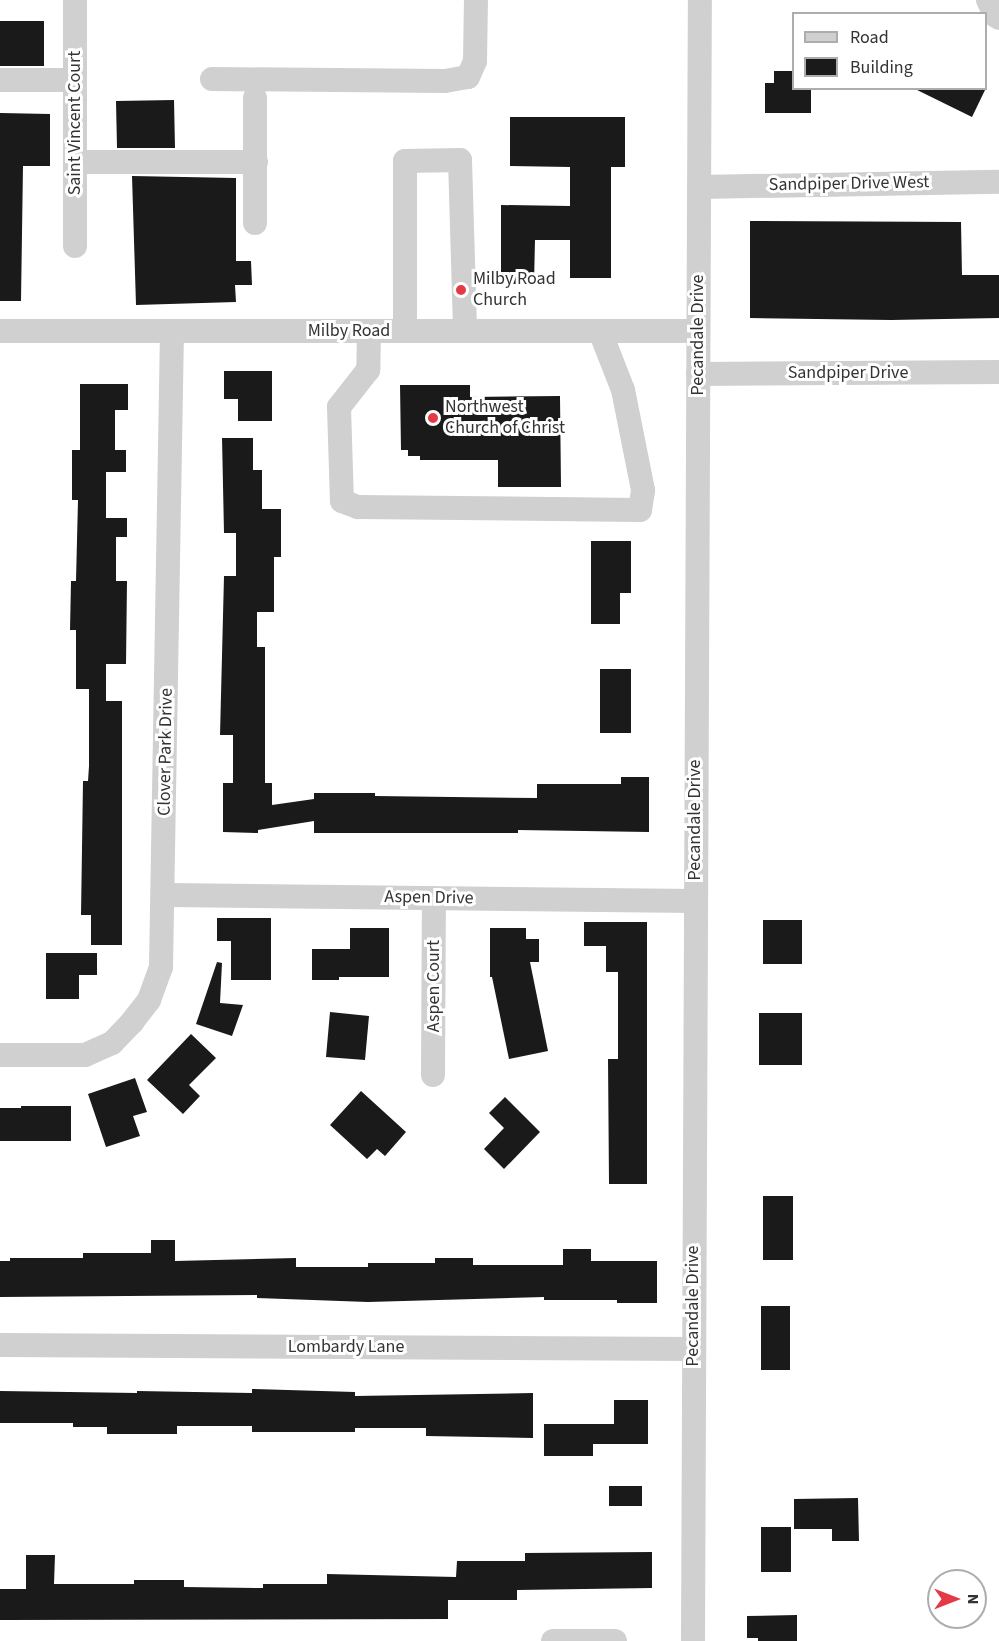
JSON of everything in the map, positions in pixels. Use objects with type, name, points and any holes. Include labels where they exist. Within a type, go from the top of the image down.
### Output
[{"type":"street","name":"Saint Vincent Court","points":[[75,0],[75,246]]},
{"type":"street","points":[[212,79],[445,81],[468,77],[475,61],[476,0]]},
{"type":"street","name":"Pecandale Drive","points":[[693,1641],[700,0]]},
{"type":"street","points":[[988,0],[994,15],[999,18]]},
{"type":"street","points":[[0,80],[75,80]]},
{"type":"street","points":[[255,98],[255,223]]},
{"type":"street","points":[[405,331],[405,161],[460,160],[465,331]]},
{"type":"street","points":[[75,162],[256,162]]},
{"type":"street","name":"Sandpiper Drive West","points":[[699,187],[999,182]]},
{"type":"street","name":"Milby Road","points":[[0,331],[698,331]]},
{"type":"street","name":"Clover Park Drive","points":[[0,1055],[85,1055],[112,1043],[149,1000],[162,967],[172,331]]},
{"type":"street","points":[[369,331],[368,370],[339,407],[342,501],[358,507],[639,510],[643,490],[623,390],[600,331]]},
{"type":"street","name":"Sandpiper Drive","points":[[698,374],[999,372]]},
{"type":"street","name":"Aspen Drive","points":[[164,896],[695,901]]},
{"type":"street","name":"Aspen Court","points":[[433,1075],[434,898]]},
{"type":"street","name":"Lombardy Lane","points":[[0,1345],[693,1349]]},
{"type":"street","points":[[553,1641],[566,1639],[615,1641]]},
{"type":"building","points":[[0,21],[44,21],[44,66],[0,66]]},
{"type":"building","points":[[774,71],[792,71],[792,90],[811,90],[811,113],[765,113],[765,83],[774,83]]},
{"type":"building","points":[[917,90],[985,90],[972,117]]},
{"type":"building","points":[[174,100],[175,148],[117,148],[116,101]]},
{"type":"building","points":[[0,113],[50,114],[50,166],[23,166],[21,301],[0,301]]},
{"type":"building","points":[[510,117],[625,117],[625,167],[611,167],[611,278],[570,278],[570,240],[535,240],[534,284],[501,284],[501,205],[570,206],[570,167],[510,166]]},
{"type":"building","points":[[132,176],[236,178],[236,261],[251,261],[252,285],[235,285],[236,302],[136,305]]},
{"type":"building","points":[[750,221],[961,222],[962,275],[999,275],[999,318],[891,320],[750,318]]},
{"type":"building","points":[[224,371],[272,371],[272,421],[238,421],[238,399],[224,399]]},
{"type":"building","points":[[80,384],[128,384],[128,410],[115,410],[115,450],[126,450],[126,472],[106,472],[106,518],[127,518],[127,537],[116,537],[116,581],[127,581],[126,664],[106,664],[106,701],[122,701],[122,945],[91,945],[91,915],[81,915],[83,781],[88,781],[89,766],[89,689],[76,689],[76,630],[70,630],[71,581],[76,581],[78,500],[72,500],[72,450],[80,450]]},
{"type":"building","points":[[400,385],[470,385],[470,397],[560,396],[561,487],[498,487],[498,460],[420,460],[420,456],[408,456],[408,450],[401,450]]},
{"type":"building","points":[[222,438],[253,438],[253,470],[262,470],[262,509],[281,509],[281,557],[274,557],[274,612],[257,612],[257,647],[265,647],[265,783],[272,783],[272,805],[314,799],[314,793],[537,798],[537,784],[621,784],[621,777],[649,777],[649,832],[518,830],[518,833],[314,833],[314,821],[258,830],[258,833],[223,832],[223,783],[233,783],[233,735],[220,735],[224,576],[236,576],[236,533],[224,533]]},
{"type":"building","points":[[591,541],[631,541],[631,593],[620,593],[620,624],[591,624]]},
{"type":"building","points":[[600,669],[631,669],[631,733],[600,733]]},
{"type":"building","points":[[217,918],[271,918],[271,980],[231,980],[231,941],[217,941]]},
{"type":"building","points":[[763,920],[802,920],[802,964],[763,964]]},
{"type":"building","points":[[584,922],[647,922],[647,1184],[609,1184],[608,1059],[618,1059],[618,972],[606,972],[606,946],[584,946]]},
{"type":"building","points":[[350,928],[389,928],[389,977],[339,977],[339,980],[312,980],[312,949],[350,949]]},
{"type":"building","points":[[490,928],[526,928],[526,939],[539,939],[539,962],[530,962],[548,1051],[509,1059],[492,977],[490,977]]},
{"type":"building","points":[[46,953],[97,953],[97,975],[79,975],[79,999],[46,999]]},
{"type":"building","points":[[217,962],[222,963],[220,1003],[243,1005],[232,1036],[196,1024]]},
{"type":"building","points":[[330,1012],[369,1016],[365,1060],[326,1057]]},
{"type":"building","points":[[759,1013],[802,1013],[802,1065],[759,1065]]},
{"type":"building","points":[[191,1034],[216,1058],[189,1085],[200,1096],[183,1114],[147,1080]]},
{"type":"building","points":[[135,1078],[147,1112],[133,1116],[140,1136],[106,1147],[88,1094]]},
{"type":"building","points":[[361,1091],[406,1132],[385,1156],[377,1149],[367,1159],[330,1125]]},
{"type":"building","points":[[505,1097],[540,1132],[504,1169],[484,1149],[504,1128],[489,1113]]},
{"type":"building","points":[[21,1106],[71,1106],[71,1141],[0,1141],[0,1108],[21,1108]]},
{"type":"building","points":[[763,1196],[793,1196],[793,1260],[763,1260]]},
{"type":"building","points":[[151,1240],[175,1240],[175,1261],[296,1258],[296,1267],[368,1267],[368,1263],[435,1263],[435,1258],[473,1258],[473,1265],[563,1265],[563,1249],[591,1249],[591,1261],[657,1261],[657,1303],[617,1303],[617,1300],[544,1300],[544,1297],[368,1302],[257,1298],[257,1295],[0,1297],[0,1261],[10,1261],[10,1258],[83,1258],[83,1253],[151,1253]]},
{"type":"building","points":[[761,1306],[790,1306],[790,1370],[761,1370]]},
{"type":"building","points":[[252,1389],[355,1392],[355,1396],[533,1393],[533,1438],[426,1436],[426,1428],[355,1428],[355,1432],[252,1432],[252,1426],[177,1426],[177,1434],[107,1434],[107,1427],[73,1427],[73,1423],[0,1423],[0,1391],[252,1393]]},
{"type":"building","points":[[614,1400],[648,1400],[648,1444],[593,1444],[593,1456],[544,1456],[544,1424],[614,1424]]},
{"type":"building","points":[[609,1486],[642,1486],[642,1506],[609,1506]]},
{"type":"building","points":[[858,1498],[859,1541],[832,1541],[832,1529],[794,1529],[794,1499]]},
{"type":"building","points":[[761,1527],[791,1527],[791,1572],[761,1572]]},
{"type":"building","points":[[652,1552],[652,1588],[517,1590],[517,1600],[448,1600],[448,1619],[0,1620],[0,1589],[26,1589],[26,1555],[55,1555],[54,1584],[134,1584],[134,1580],[184,1580],[184,1587],[263,1588],[263,1584],[327,1584],[327,1574],[456,1577],[457,1561],[525,1561],[525,1553]]},
{"type":"building","points":[[797,1615],[797,1641],[758,1641],[758,1638],[747,1638],[747,1616]]},
{"type":"place","name":"Milby Road Church","points":[[461,290]]},
{"type":"place","name":"Northwest Church of Christ","points":[[433,418]]}]
